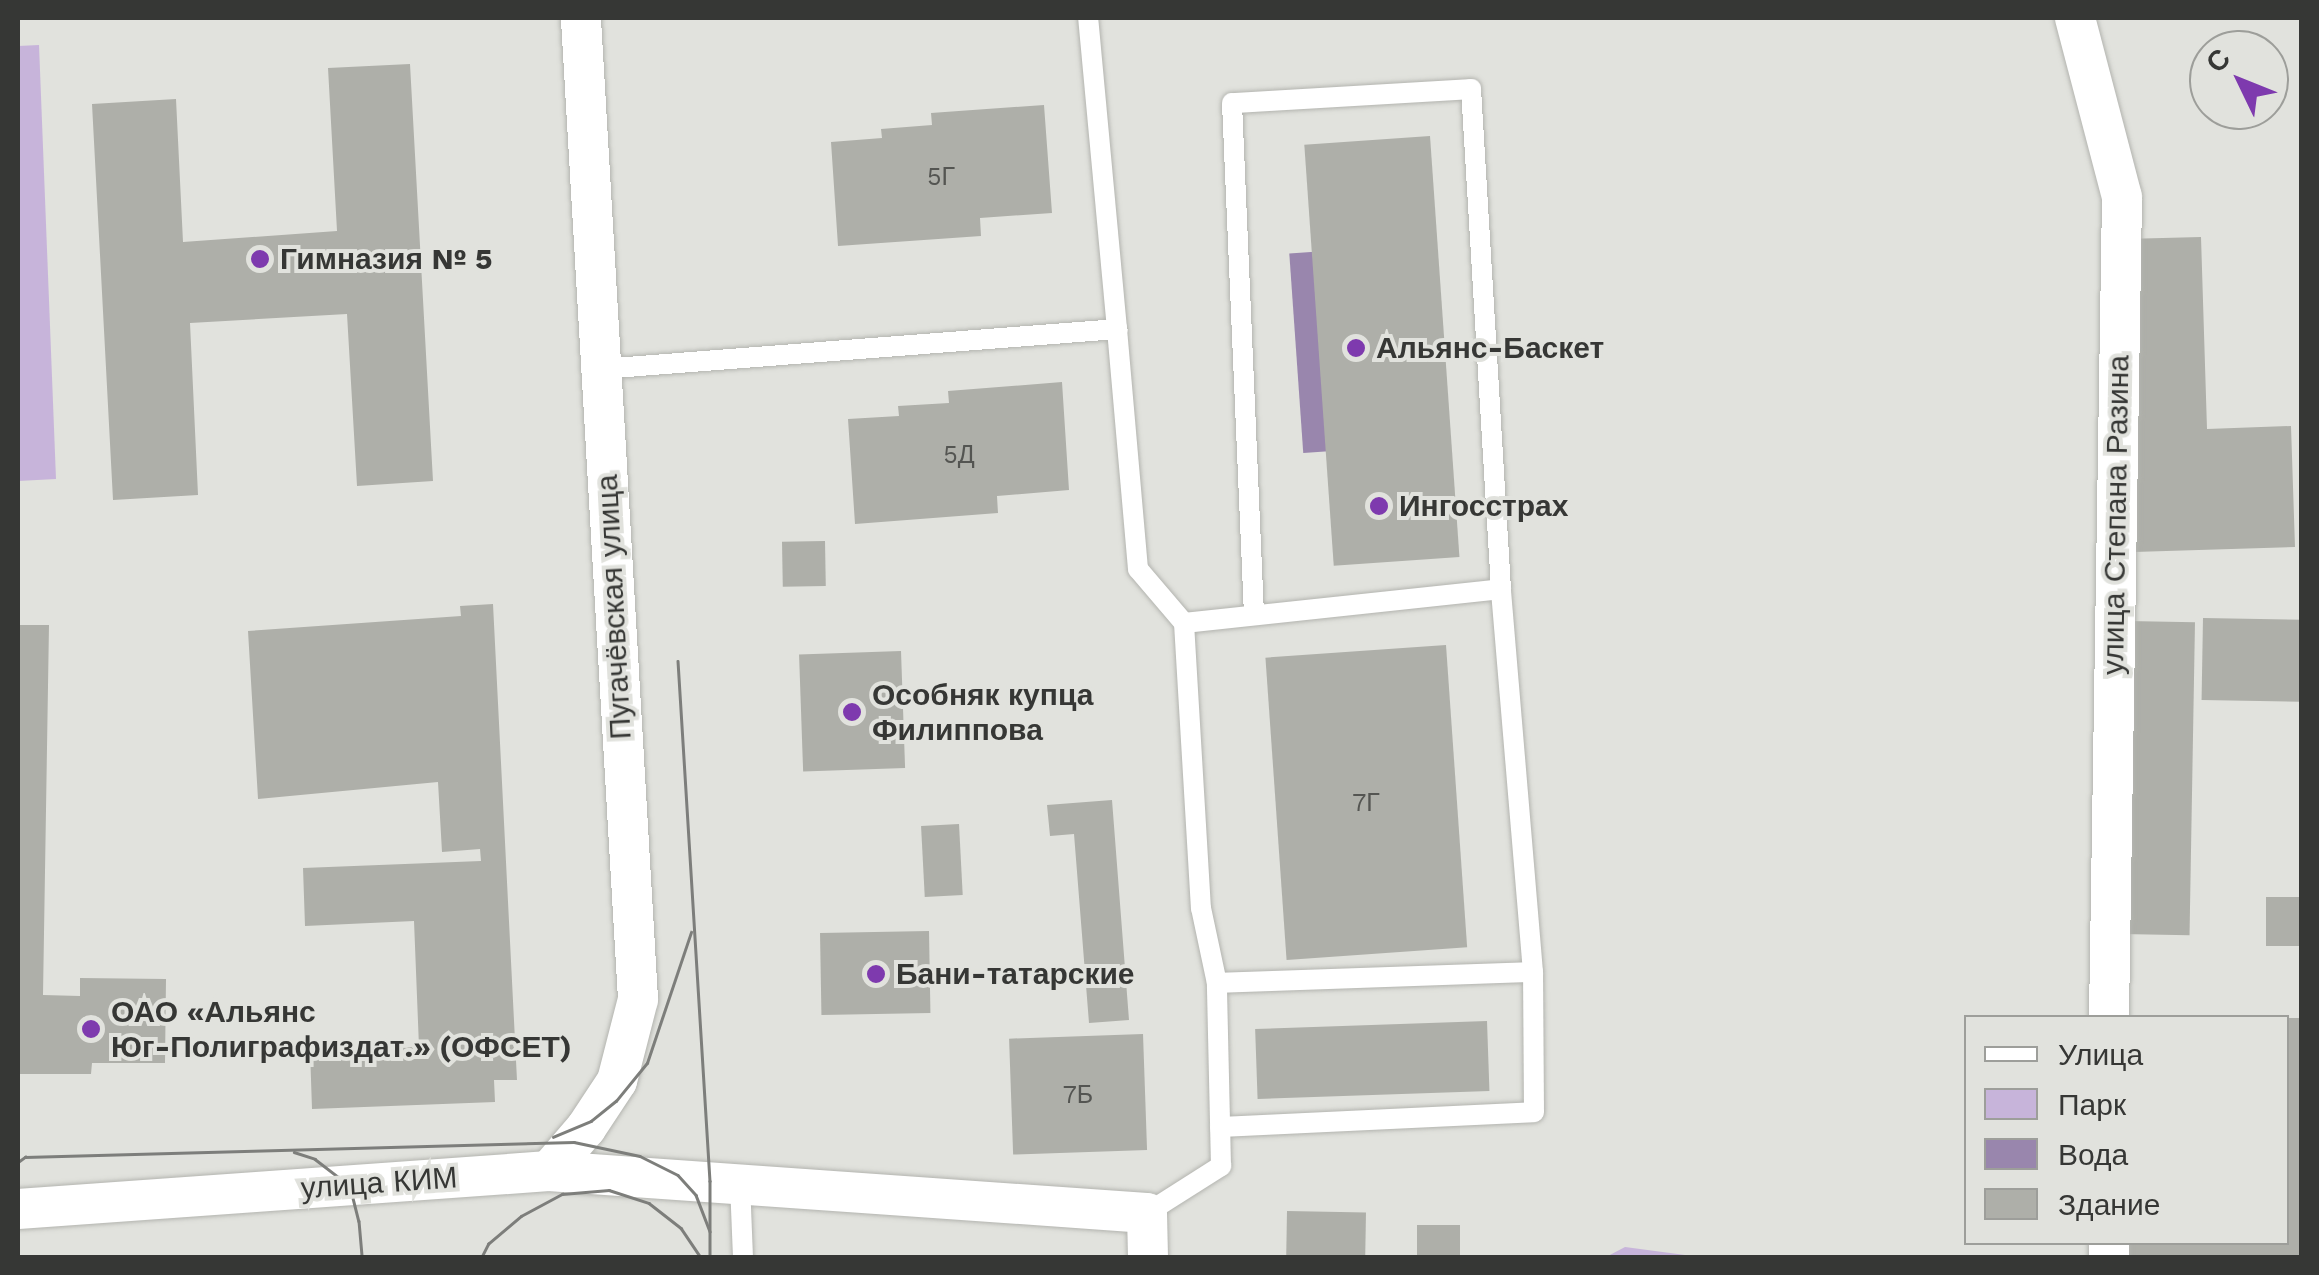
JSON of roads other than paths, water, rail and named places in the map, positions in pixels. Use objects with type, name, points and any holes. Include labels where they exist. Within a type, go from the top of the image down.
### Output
[{"type":"street","name":"Пугачёвская улица","points":[[549,1172],[586,1128],[617,1081],[638,999],[581,18]]},
{"type":"street","name":"улица Степана Разина","points":[[2076,18],[2122,198],[2108,1015]]},
{"type":"street","name":"улица КИМ","points":[[18,1210],[549,1172],[1147,1213]]},
{"type":"street","points":[[1147,1213],[1148,1258]]},
{"type":"lane","points":[[1088,18],[1138,569],[1184,623],[1201,908],[1217,983],[1221,1166],[1147,1213]]},
{"type":"lane","points":[[1220,1127],[1534,1112],[1533,972],[1501,589],[1471,89],[1232,103],[1254,615]]},
{"type":"lane","points":[[600,369],[1117,329]]},
{"type":"lane","points":[[1184,623],[1501,589]]},
{"type":"lane","points":[[1217,983],[1533,972]]},
{"type":"lane","points":[[740,1183],[743,1258]]},
{"type":"water","name":"Альянс-Баскет","points":[[1412,245],[1426,445],[1303,453],[1289,254]]},
{"type":"tram line","points":[[678,661],[710,1181],[710,1258]]},
{"type":"tram line","points":[[553,1137],[591,1121],[616,1101],[647,1063],[691,932]]},
{"type":"tram line","points":[[18,1162],[25,1157],[574,1142],[640,1156],[678,1175],[696,1195],[710,1231]]},
{"type":"tram line","points":[[294,1152],[315,1159],[350,1186],[359,1221],[362,1258]]},
{"type":"tram line","points":[[481,1258],[488,1244],[521,1216],[562,1194],[609,1190],[649,1203],[681,1228],[701,1258]]},
{"type":"place","name":"Гимназия № 5","points":[[260,259]]},
{"type":"place","name":"Альянс-Баскет","points":[[1356,348]]},
{"type":"place","name":"Ингосстрах","points":[[1379,506]]},
{"type":"place","name":"Особняк купца Филиппова","points":[[852,712]]},
{"type":"place","name":"Бани-татарские","points":[[876,974]]},
{"type":"place","name":"ОАО «Альянс Юг-Полиграфиздат.» (ОФСЕТ)","points":[[91,1029]]}]
